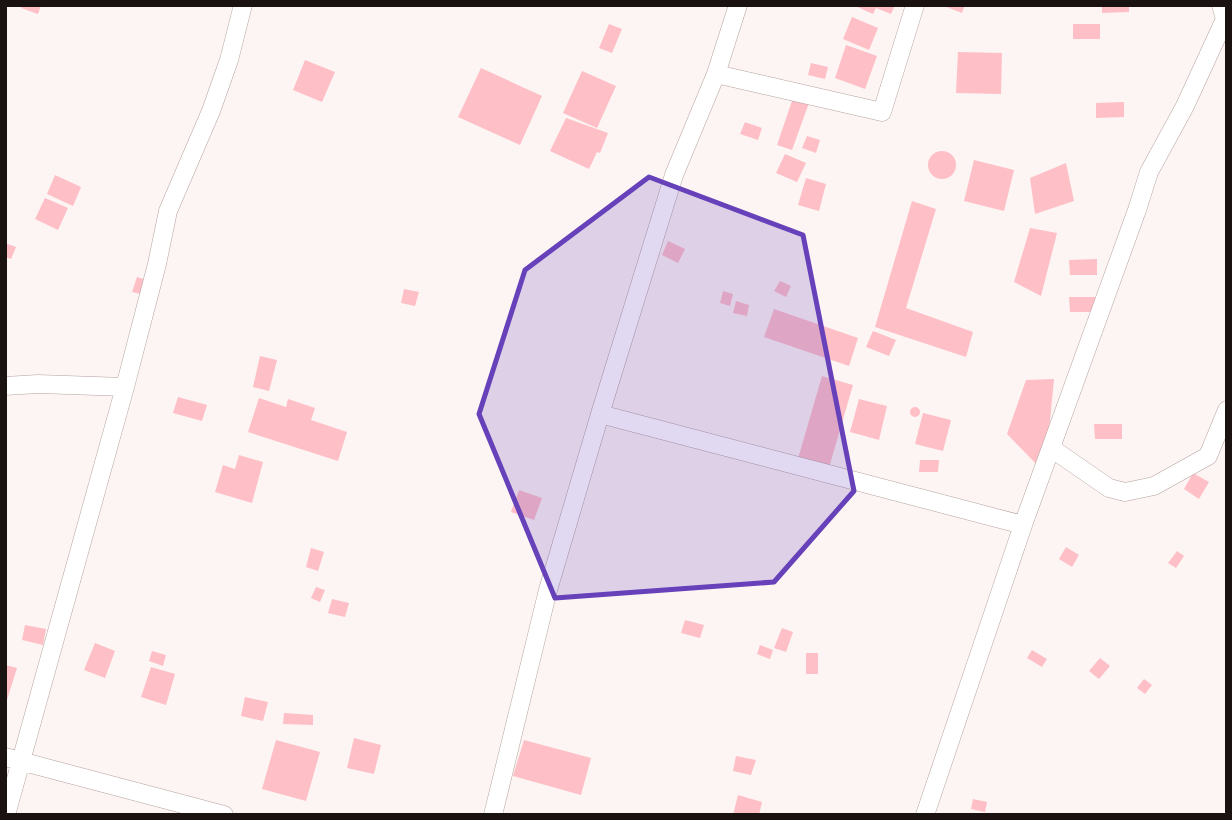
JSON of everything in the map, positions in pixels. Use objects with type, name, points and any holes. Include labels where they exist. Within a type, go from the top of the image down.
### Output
[{"type":"street","points":[[6,815],[13,759],[125,387],[168,211],[211,111],[229,60],[243,5]]},
{"type":"street","points":[[494,815],[548,590],[600,414],[674,175],[716,74],[738,5]]},
{"type":"street","points":[[716,74],[882,112],[915,5]]},
{"type":"street","points":[[925,815],[1023,524],[1149,172],[1185,106],[1223,24],[1225,19],[1221,5]]},
{"type":"street","points":[[5,386],[37,384],[125,387]]},
{"type":"street","points":[[1051,448],[1109,488],[1125,492],[1154,486],[1208,456],[1227,411]]},
{"type":"street","points":[[600,414],[1023,524]]},
{"type":"street","points":[[13,759],[224,815]]},
{"type":"highlighted area","points":[[649,177],[803,235],[854,491],[774,582],[555,598],[479,414],[525,270]]},
{"type":"building","points":[[22,5],[41,5],[38,14],[21,8]]},
{"type":"building","points":[[853,5],[895,5],[891,14],[876,8],[873,14]]},
{"type":"building","points":[[941,5],[965,5],[962,13]]},
{"type":"building","points":[[1102,5],[1129,5],[1129,12],[1102,13]]},
{"type":"building","points":[[852,17],[878,28],[869,50],[843,39]]},
{"type":"building","points":[[609,24],[622,29],[612,53],[599,48]]},
{"type":"building","points":[[1073,24],[1100,24],[1100,39],[1073,39]]},
{"type":"building","points":[[846,45],[877,56],[865,89],[835,78]]},
{"type":"building","points":[[958,52],[1002,53],[1001,94],[956,93]]},
{"type":"building","points":[[305,60],[335,72],[322,102],[293,90]]},
{"type":"building","points":[[811,63],[828,67],[825,79],[808,75]]},
{"type":"building","points":[[481,68],[542,96],[520,145],[458,117]]},
{"type":"building","points":[[582,71],[616,86],[597,128],[563,113]]},
{"type":"building","points":[[794,95],[810,100],[792,150],[777,145]]},
{"type":"building","points":[[1124,102],[1124,117],[1096,118],[1096,103]]},
{"type":"building","points":[[566,118],[608,133],[600,153],[597,152],[589,169],[550,151]]},
{"type":"building","points":[[745,122],[762,128],[758,140],[740,134]]},
{"type":"building","points":[[807,136],[820,140],[816,153],[802,148]]},
{"type":"building","points":[[942,151],[952,155],[956,165],[952,175],[942,179],[932,175],[928,165],[932,155]]},
{"type":"building","points":[[785,154],[806,163],[797,182],[776,173]]},
{"type":"building","points":[[974,160],[1014,170],[1004,211],[964,201]]},
{"type":"building","points":[[1066,163],[1074,201],[1035,214],[1030,178]]},
{"type":"building","points":[[55,175],[81,187],[73,206],[47,194]]},
{"type":"building","points":[[806,178],[826,184],[819,211],[798,205]]},
{"type":"building","points":[[45,198],[68,208],[58,230],[35,219]]},
{"type":"building","points":[[912,201],[936,209],[906,308],[973,332],[966,357],[875,327]]},
{"type":"building","points":[[1030,228],[1057,233],[1041,296],[1014,282]]},
{"type":"building","points":[[668,241],[685,249],[678,263],[662,255]]},
{"type":"building","points":[[5,243],[16,247],[11,259],[5,257]]},
{"type":"building","points":[[1097,259],[1097,275],[1070,275],[1069,260]]},
{"type":"building","points":[[137,277],[150,281],[145,295],[132,292]]},
{"type":"building","points":[[780,281],[791,286],[786,297],[774,291]]},
{"type":"building","points":[[404,289],[419,292],[415,306],[401,303]]},
{"type":"building","points":[[723,291],[733,294],[730,306],[720,303]]},
{"type":"building","points":[[1069,297],[1097,297],[1097,312],[1070,312]]},
{"type":"building","points":[[736,301],[749,305],[747,316],[733,313]]},
{"type":"building","points":[[774,309],[858,338],[849,366],[764,337]]},
{"type":"building","points":[[873,331],[896,340],[889,356],[866,347]]},
{"type":"building","points":[[260,356],[277,360],[269,391],[253,387]]},
{"type":"building","points":[[822,376],[853,385],[828,471],[797,462]]},
{"type":"building","points":[[1054,379],[1045,473],[1007,434],[1026,380]]},
{"type":"building","points":[[178,397],[207,405],[202,421],[173,413]]},
{"type":"building","points":[[259,398],[286,407],[288,399],[315,408],[311,420],[347,432],[338,461],[248,432]]},
{"type":"building","points":[[859,399],[887,406],[879,440],[850,432]]},
{"type":"building","points":[[915,407],[920,412],[915,417],[910,412]]},
{"type":"building","points":[[923,413],[951,420],[943,451],[915,444]]},
{"type":"building","points":[[1094,424],[1122,424],[1122,439],[1095,439]]},
{"type":"building","points":[[239,455],[263,462],[252,503],[215,492],[223,465],[235,469]]},
{"type":"building","points":[[920,460],[939,460],[938,472],[919,472]]},
{"type":"building","points":[[1193,473],[1209,482],[1199,499],[1184,489]]},
{"type":"building","points":[[519,490],[542,498],[534,520],[511,512]]},
{"type":"building","points":[[1066,547],[1079,555],[1072,567],[1059,559]]},
{"type":"building","points":[[311,548],[324,552],[318,571],[306,567]]},
{"type":"building","points":[[1177,551],[1184,556],[1176,568],[1168,563]]},
{"type":"building","points":[[316,587],[325,590],[320,602],[311,598]]},
{"type":"building","points":[[332,599],[349,603],[345,617],[328,613]]},
{"type":"building","points":[[685,620],[704,625],[700,638],[681,633]]},
{"type":"building","points":[[25,625],[46,629],[43,645],[22,640]]},
{"type":"building","points":[[782,628],[793,632],[786,652],[774,648]]},
{"type":"building","points":[[95,643],[115,651],[105,678],[84,670]]},
{"type":"building","points":[[760,645],[773,650],[770,659],[757,654]]},
{"type":"building","points":[[1032,650],[1047,659],[1042,667],[1027,658]]},
{"type":"building","points":[[152,651],[166,655],[163,666],[149,661]]},
{"type":"building","points":[[806,653],[818,653],[818,674],[806,674]]},
{"type":"building","points":[[1100,658],[1110,666],[1099,679],[1089,671]]},
{"type":"building","points":[[5,665],[17,668],[6,703],[5,702]]},
{"type":"building","points":[[151,667],[175,674],[166,705],[141,697]]},
{"type":"building","points":[[1144,679],[1152,685],[1145,694],[1137,688]]},
{"type":"building","points":[[245,697],[268,702],[263,721],[241,716]]},
{"type":"building","points":[[284,713],[313,715],[313,725],[283,724]]},
{"type":"building","points":[[354,738],[381,745],[374,774],[347,768]]},
{"type":"building","points":[[276,740],[320,752],[306,801],[262,789]]},
{"type":"building","points":[[524,740],[591,758],[581,795],[513,776]]},
{"type":"building","points":[[736,756],[756,760],[751,775],[733,771]]},
{"type":"building","points":[[738,795],[762,802],[759,815],[733,815]]},
{"type":"building","points":[[973,799],[987,802],[985,812],[971,809]]}]
